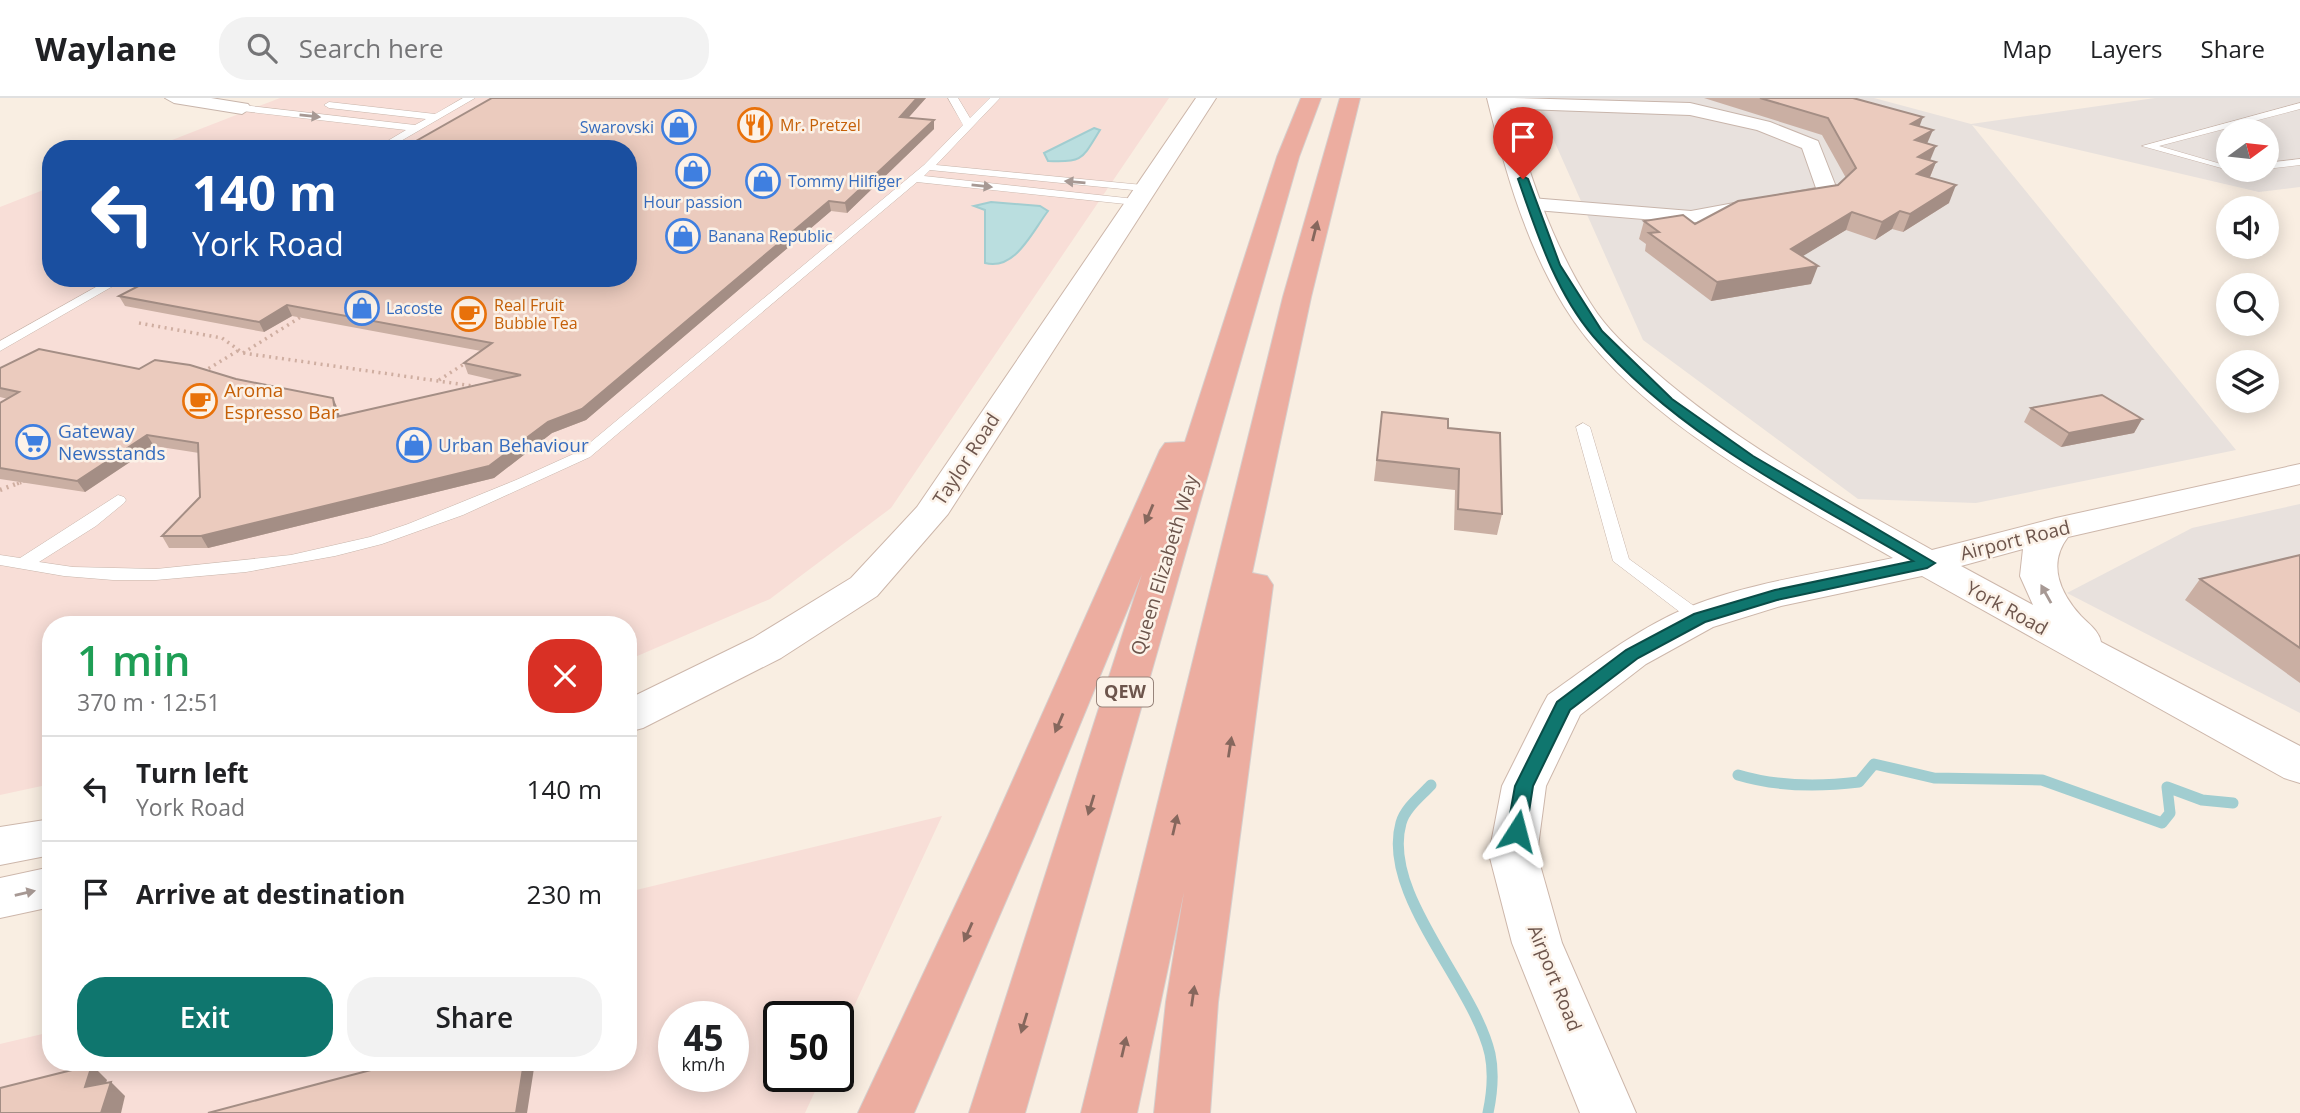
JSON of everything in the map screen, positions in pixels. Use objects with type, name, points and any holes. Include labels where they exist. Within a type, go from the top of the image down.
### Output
[{"type":"highway","name":"Queen Elizabeth Way","points":[[997,1113],[1288,157],[1311,98]]},
{"type":"highway","points":[[1109,1113],[1297,297],[1350,98]]},
{"type":"highway","points":[[886,1113],[1011,836],[1253,271]]},
{"type":"highway","points":[[1182,1113],[1192,1002],[1297,297]]},
{"type":"main road","name":"Taylor Road","points":[[637,713],[767,648],[864,587],[930,514],[1139,195],[1206,98]]},
{"type":"main road","name":"York Road","points":[[1498,100],[1531,204],[1554,265],[1597,333],[1667,401],[1748,459],[1927,563],[2106,663],[2300,766]]},
{"type":"main road","name":"Airport Road","points":[[1608,1113],[1538,943],[1513,854],[1524,786],[1563,706],[1632,654],[1699,618],[1775,595],[1927,563],[2056,529],[2298,477]]},
{"type":"main road","points":[[2056,529],[2039,553],[2041,585],[2063,623],[2106,663]]},
{"type":"main road","points":[[0,898],[42,889]]},
{"type":"street","points":[[174,98],[249,103]]},
{"type":"street","points":[[208,121],[249,103],[271,99]]},
{"type":"street","points":[[1498,100],[1690,109],[1763,126],[1811,145],[1828,192],[1691,217],[1531,204]]},
{"type":"lane","points":[[396,140],[470,98]]},
{"type":"lane","points":[[953,98],[969,126]]},
{"type":"lane","points":[[0,560],[73,572],[163,574],[249,566],[412,528],[516,486],[585,454],[928,167],[995,98]]},
{"type":"lane","points":[[249,103],[418,128]]},
{"type":"lane","points":[[317,104],[437,117]]},
{"type":"lane","points":[[2250,119],[2300,106]]},
{"type":"lane","points":[[2216,128],[2147,146],[2216,166]]},
{"type":"lane","points":[[2279,164],[2300,162]]},
{"type":"lane","points":[[928,167],[1139,195]]},
{"type":"lane","points":[[914,178],[1139,195]]},
{"type":"lane","points":[[0,347],[105,287]]},
{"type":"lane","points":[[1583,427],[1621,561],[1699,618]]},
{"type":"lane","points":[[23,564],[90,523],[118,500]]},
{"type":"path","points":[[196,376],[310,312]]},
{"type":"path","points":[[139,323],[222,338],[241,352],[490,389]]},
{"type":"path","points":[[439,380],[472,359]]},
{"type":"path","points":[[0,490],[36,475]]},
{"type":"shaded area","points":[[280,98],[1169,98],[891,508],[770,599],[637,656],[637,616],[42,616],[42,786],[0,795],[0,207],[42,191],[42,287],[637,287],[637,140],[172,140]]},
{"type":"shaded area","points":[[1535,98],[1874,98],[1971,124],[2155,98],[2300,98],[2300,187],[2259,192],[2216,182],[2279,182],[2279,119],[2216,119],[2216,182],[1972,125],[2236,450],[1976,503],[1858,499],[1643,340]]},
{"type":"shaded area","points":[[2300,504],[2300,713],[2067,593],[2192,528]]},
{"type":"shaded area","points":[[942,816],[854,1006],[854,1001],[763,1001],[763,1092],[815,1092],[805,1113],[0,1113],[0,1044],[42,1034],[42,1071],[637,1071],[637,890]]},
{"type":"water","points":[[1094,128],[1100,130],[1080,157],[1068,161],[1048,161],[1044,153]]},
{"type":"water","points":[[991,202],[1040,206],[1048,211],[1022,248],[1014,256],[996,264],[985,263],[985,210],[974,206]]},
{"type":"building","points":[[492,98],[917,98],[900,117],[934,120],[845,203],[829,201],[582,409],[548,422],[489,466],[201,536],[162,536],[200,497],[198,443],[147,435],[77,481],[0,468],[0,403],[19,392],[0,388],[0,368],[39,349],[139,369],[155,360],[190,365],[236,379],[333,398],[336,417],[521,375],[464,363],[492,343],[287,305],[259,322],[119,296],[136,287],[637,287],[637,140],[418,140]]},
{"type":"building","points":[[1760,98],[1853,98],[1923,117],[1911,124],[1933,130],[1915,140],[1936,146],[1918,157],[1936,162],[1917,174],[1956,185],[1910,214],[1900,211],[1882,222],[1852,212],[1791,249],[1818,266],[1717,282],[1649,233],[1659,232],[1644,221],[1683,215],[1695,224],[1738,201],[1838,185],[1856,168],[1828,118]]},
{"type":"building","points":[[2102,395],[2142,419],[2069,433],[2031,408]]},
{"type":"building","points":[[1382,412],[1448,419],[1448,428],[1500,433],[1502,514],[1458,509],[1459,469],[1377,460]]},
{"type":"building","points":[[2300,555],[2300,648],[2200,579]]},
{"type":"building","points":[[68,1071],[90,1071],[85,1087],[111,1082],[101,1113],[0,1113],[0,1088]]},
{"type":"building","points":[[367,1071],[523,1071],[516,1113],[208,1113]]},
{"type":"waterway","points":[[1738,775],[1783,784],[1844,784],[1859,782],[1874,764],[1934,778],[2042,780],[2162,823],[2170,813],[2167,787],[2202,800],[2233,803]]},
{"type":"waterway","points":[[1431,785],[1403,818],[1398,850],[1404,879],[1416,909],[1481,1027],[1492,1069],[1488,1113]]},
{"type":"place","name":"Mr. Pretzel","points":[[755,125]]},
{"type":"place","name":"Swarovski","points":[[679,127]]},
{"type":"place","name":"Hour passion","points":[[693,171]]},
{"type":"place","name":"Tommy Hilfiger","points":[[763,181]]},
{"type":"place","name":"Banana Republic","points":[[683,236]]},
{"type":"place","name":"Lacoste","points":[[362,308]]},
{"type":"place","name":"Real Fruit Bubble Tea","points":[[469,314]]},
{"type":"place","name":"Aroma Espresso Bar","points":[[200,401]]},
{"type":"place","name":"Gateway Newsstands","points":[[33,442]]},
{"type":"place","name":"Urban Behaviour","points":[[414,445]]},
{"type":"route","points":[[1517,831],[1524,786],[1563,706],[1632,654],[1699,618],[1775,595],[1927,563],[1748,459],[1667,401],[1597,333],[1554,265],[1523,179]]}]
